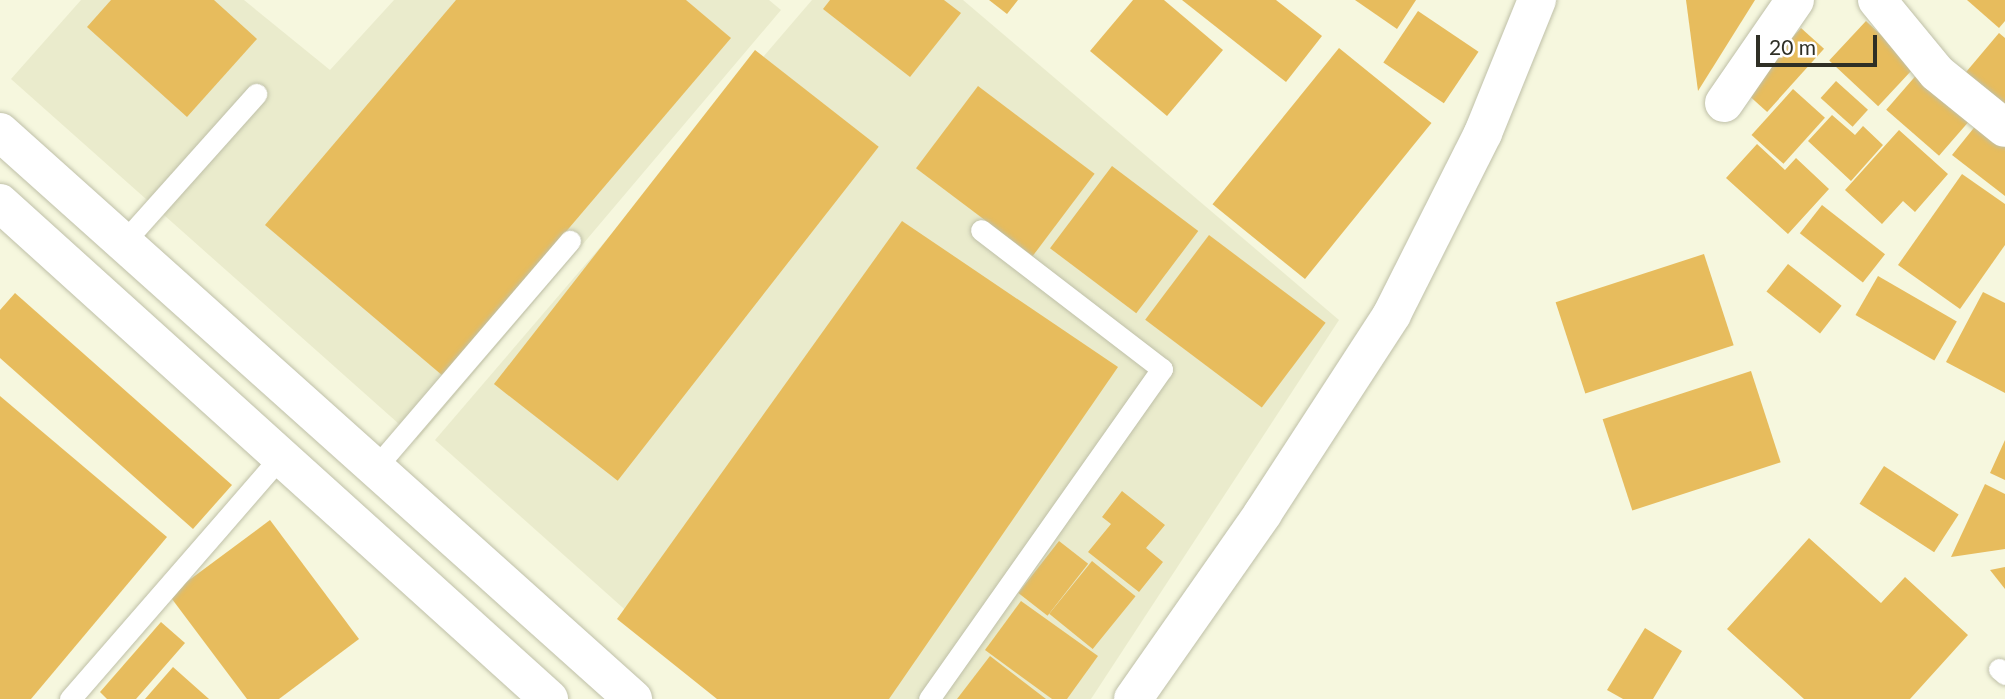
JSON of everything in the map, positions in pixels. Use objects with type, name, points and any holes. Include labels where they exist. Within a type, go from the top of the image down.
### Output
[{"type":"street","points":[[1133,699],[1263,513],[1392,314],[1483,133],[1537,0]]},
{"type":"street","points":[[1724,103],[1796,0]]},
{"type":"street","points":[[1877,0],[1937,73],[2005,128]]},
{"type":"street","points":[[0,132],[634,699]]},
{"type":"street","points":[[0,203],[549,699]]},
{"type":"lane","points":[[123,243],[256,94]]},
{"type":"lane","points":[[929,699],[1162,369],[981,230]]},
{"type":"lane","points":[[376,467],[570,241]]},
{"type":"lane","points":[[71,699],[281,456]]},
{"type":"shaded area","points":[[81,0],[244,0],[330,70],[394,0],[769,0],[781,10],[417,440],[11,79]]},
{"type":"shaded area","points":[[812,0],[963,0],[1339,320],[1091,699],[725,699],[435,440]]},
{"type":"building","points":[[111,0],[214,0],[257,39],[187,117],[87,27]]},
{"type":"building","points":[[456,0],[686,0],[731,38],[443,376],[265,225]]},
{"type":"building","points":[[830,0],[944,0],[961,13],[910,77],[823,9]]},
{"type":"building","points":[[989,0],[1018,0],[1007,14]]},
{"type":"building","points":[[1133,0],[1164,0],[1223,50],[1167,116],[1090,51]]},
{"type":"building","points":[[1182,0],[1276,0],[1322,36],[1286,82]]},
{"type":"building","points":[[1355,0],[1416,0],[1397,29]]},
{"type":"building","points":[[1686,0],[1755,0],[1698,91]]},
{"type":"building","points":[[1967,0],[2005,0],[2005,21],[1999,28]]},
{"type":"building","points":[[1418,11],[1479,52],[1444,103],[1383,62]]},
{"type":"building","points":[[1866,21],[1915,67],[1878,106],[1829,60]]},
{"type":"building","points":[[1801,28],[1824,49],[1767,112],[1744,91]]},
{"type":"building","points":[[1999,33],[2005,38],[2005,116],[1961,78]]},
{"type":"building","points":[[1339,48],[1431,123],[1305,279],[1213,204]]},
{"type":"building","points":[[755,50],[879,147],[618,481],[494,384]]},
{"type":"building","points":[[1919,72],[1972,118],[1939,156],[1886,110]]},
{"type":"building","points":[[1836,81],[1868,110],[1853,127],[1821,98]]},
{"type":"building","points":[[978,86],[1095,174],[1033,256],[916,168]]},
{"type":"building","points":[[1793,89],[1825,118],[1783,164],[1752,135]]},
{"type":"building","points":[[1832,115],[1855,135],[1863,126],[1883,145],[1851,181],[1808,141]]},
{"type":"building","points":[[1977,124],[2005,146],[2005,196],[1952,155]]},
{"type":"building","points":[[1899,130],[1948,174],[1915,212],[1903,201],[1882,224],[1845,190]]},
{"type":"building","points":[[1757,144],[1785,170],[1796,158],[1829,189],[1788,234],[1726,178]]},
{"type":"building","points":[[1112,166],[1198,231],[1136,313],[1050,248]]},
{"type":"building","points":[[1962,174],[2005,204],[2005,245],[1960,309],[1898,265]]},
{"type":"building","points":[[1822,205],[1885,254],[1863,283],[1800,233]]},
{"type":"building","points":[[902,221],[1118,367],[889,699],[717,699],[617,619]]},
{"type":"building","points":[[1209,235],[1326,323],[1262,408],[1145,320]]},
{"type":"building","points":[[1704,254],[1734,345],[1585,394],[1556,302]]},
{"type":"building","points":[[1788,264],[1842,306],[1820,333],[1766,292]]},
{"type":"building","points":[[1878,276],[1957,321],[1934,360],[1856,315]]},
{"type":"building","points":[[1983,292],[2005,303],[2005,393],[1946,362]]},
{"type":"building","points":[[15,293],[232,485],[193,529],[0,358],[0,310]]},
{"type":"building","points":[[1751,371],[1781,462],[1632,511],[1603,419]]},
{"type":"building","points":[[0,396],[167,537],[31,699],[0,699]]},
{"type":"building","points":[[2005,440],[2005,480],[1990,473]]},
{"type":"building","points":[[1884,466],[1959,514],[1934,552],[1859,504]]},
{"type":"building","points":[[1985,484],[2005,494],[2005,549],[1951,557]]},
{"type":"building","points":[[1122,491],[1165,525],[1146,548],[1163,562],[1139,592],[1088,552],[1111,524],[1102,517]]},
{"type":"building","points":[[270,520],[359,639],[279,699],[247,699],[169,595]]},
{"type":"building","points":[[1809,538],[1881,603],[1905,577],[1968,635],[1910,699],[1804,699],[1727,629]]},
{"type":"building","points":[[1059,541],[1088,564],[1048,616],[1018,593]]},
{"type":"building","points":[[1092,561],[1136,596],[1093,649],[1049,614]]},
{"type":"building","points":[[2005,567],[2005,589],[1990,570]]},
{"type":"building","points":[[1021,601],[1098,656],[1067,699],[1052,699],[985,650]]},
{"type":"building","points":[[161,622],[185,643],[136,699],[107,699],[100,692]]},
{"type":"building","points":[[1645,628],[1682,651],[1653,699],[1623,699],[1607,690]]},
{"type":"building","points":[[990,656],[1046,699],[957,699]]},
{"type":"building","points":[[173,667],[209,699],[145,699]]}]
